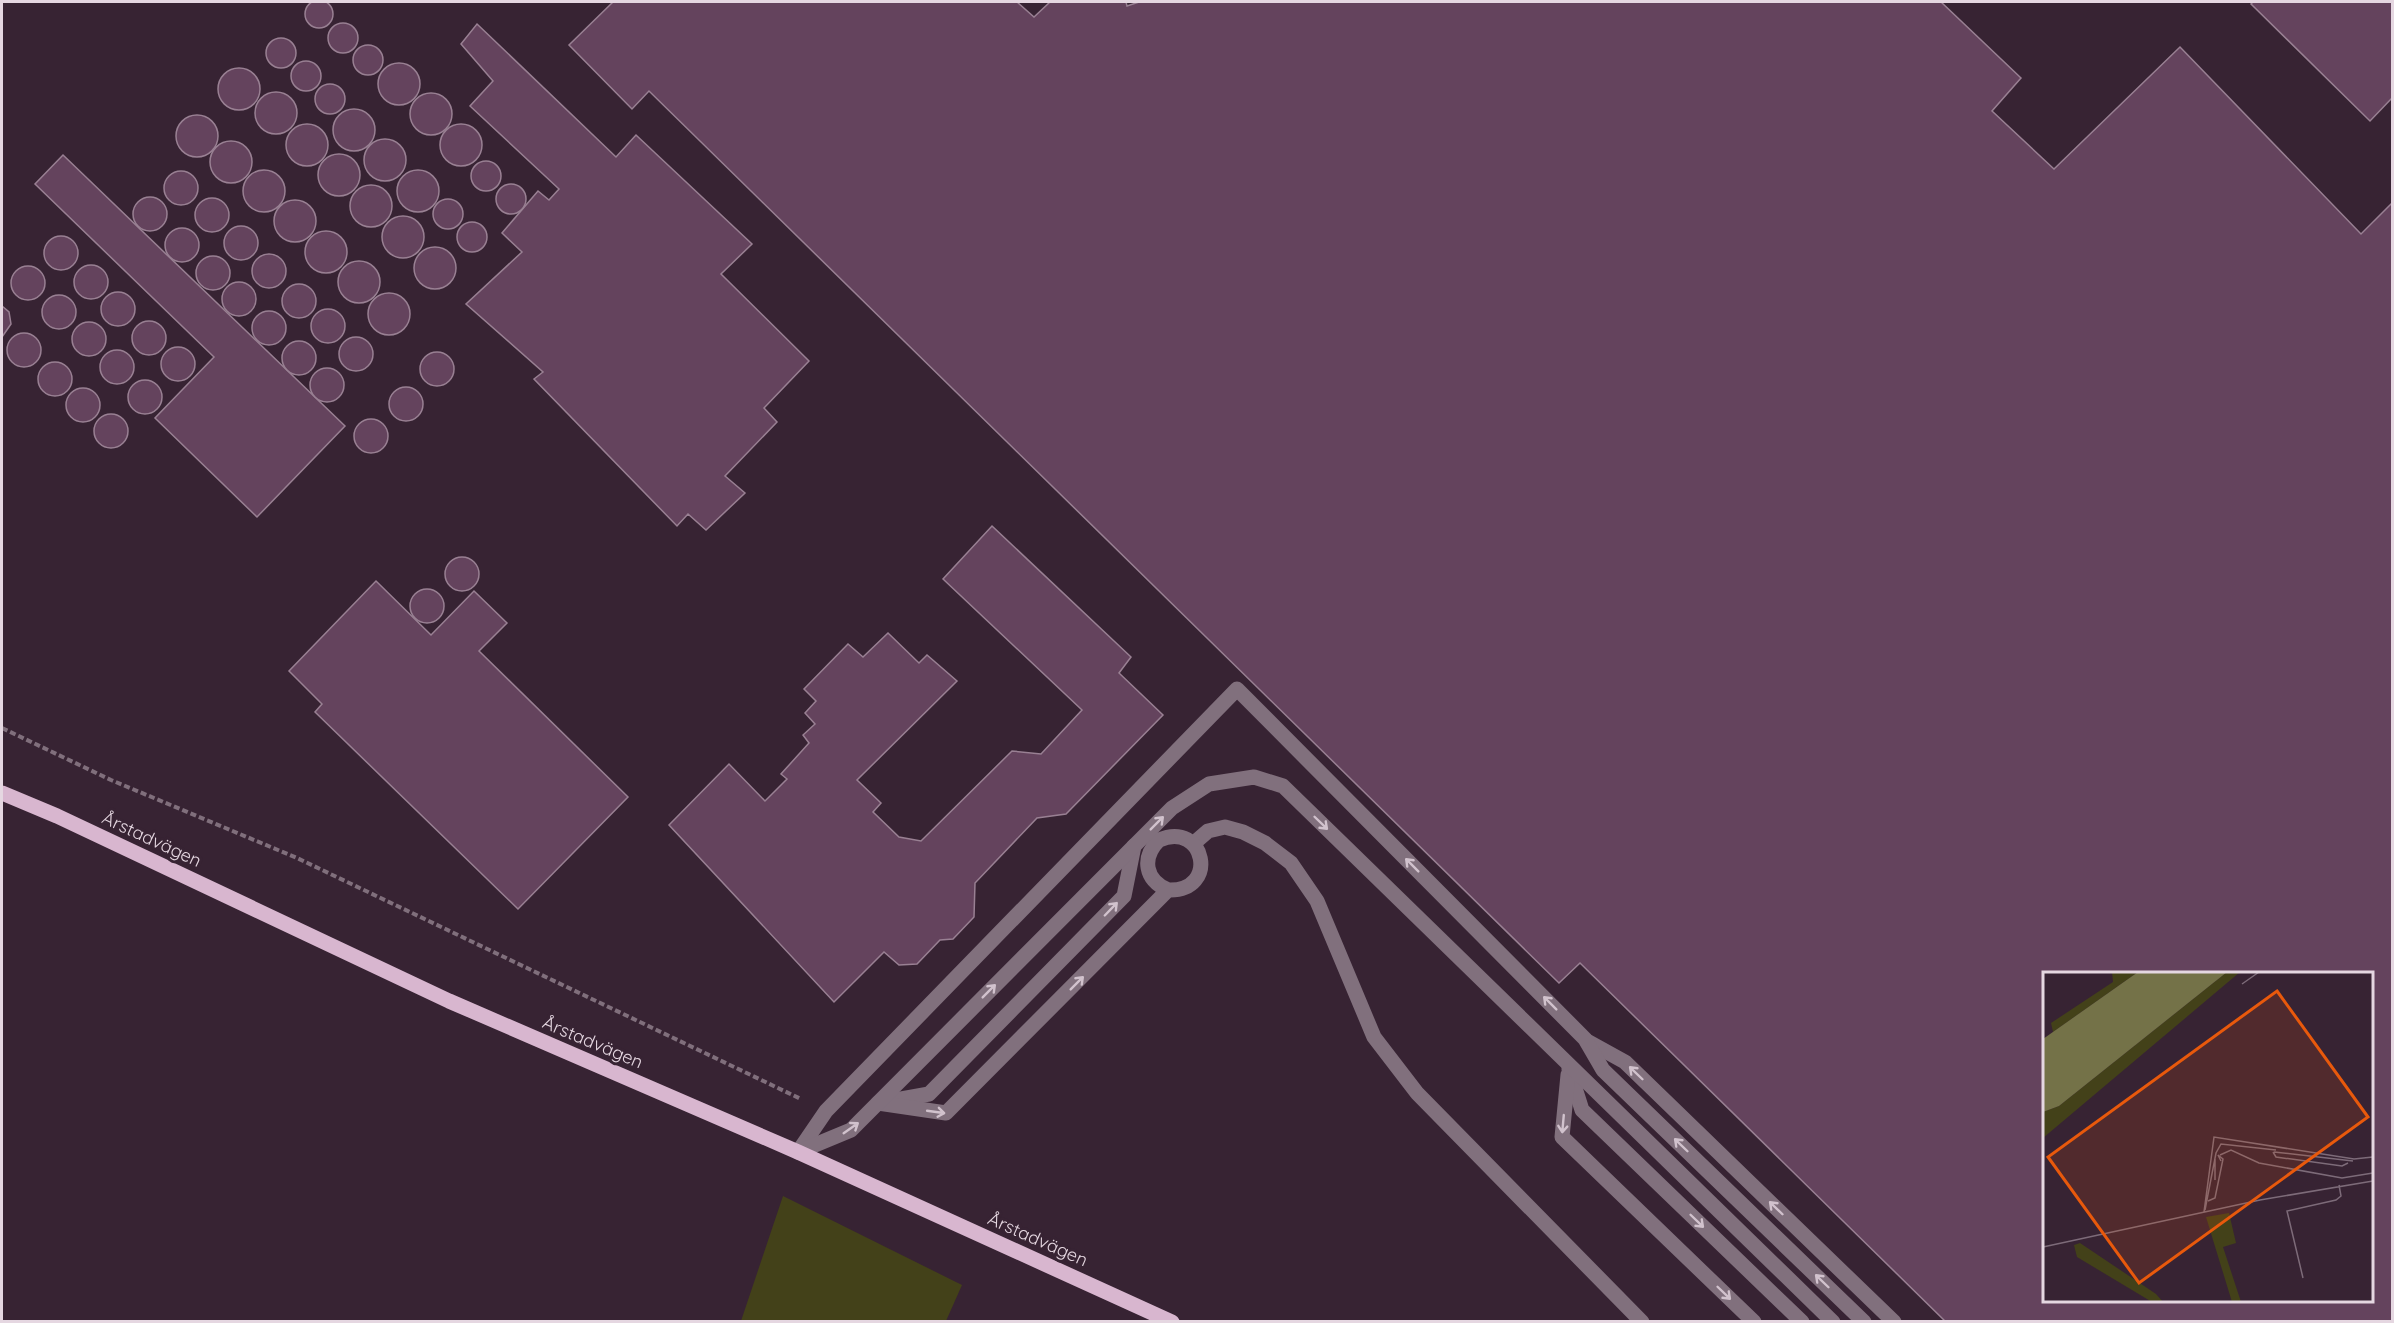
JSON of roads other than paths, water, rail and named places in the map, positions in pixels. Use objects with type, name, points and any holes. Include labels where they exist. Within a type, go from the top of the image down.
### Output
[{"type":"main road","name":"Årstadvägen","points":[[2,793],[57,816],[449,1000],[798,1152],[1172,1322]]},
{"type":"lane","points":[[798,1152],[826,1112],[1237,689],[1585,1039],[1603,1070],[1864,1322]]},
{"type":"lane","points":[[798,1152],[851,1130],[1173,808],[1209,784],[1254,777],[1283,786],[1833,1322]]},
{"type":"lane","points":[[1193,844],[1208,831],[1225,827],[1265,843],[1291,863],[1317,901],[1374,1036],[1410,1084],[1642,1322]]},
{"type":"lane","points":[[878,1103],[946,1113],[1168,890],[1186,888],[1198,876],[1201,859],[1193,844],[1185,839],[1168,837],[1152,847],[1148,855],[1149,874],[1154,881],[1168,890]]},
{"type":"lane","points":[[878,1103],[928,1094],[1029,994],[1124,896],[1134,846]]},
{"type":"lane","points":[[1585,1039],[1625,1062],[1894,1322]]},
{"type":"lane","points":[[1568,1066],[1562,1137],[1754,1322]]},
{"type":"lane","points":[[1568,1066],[1582,1110],[1802,1322]]}]
